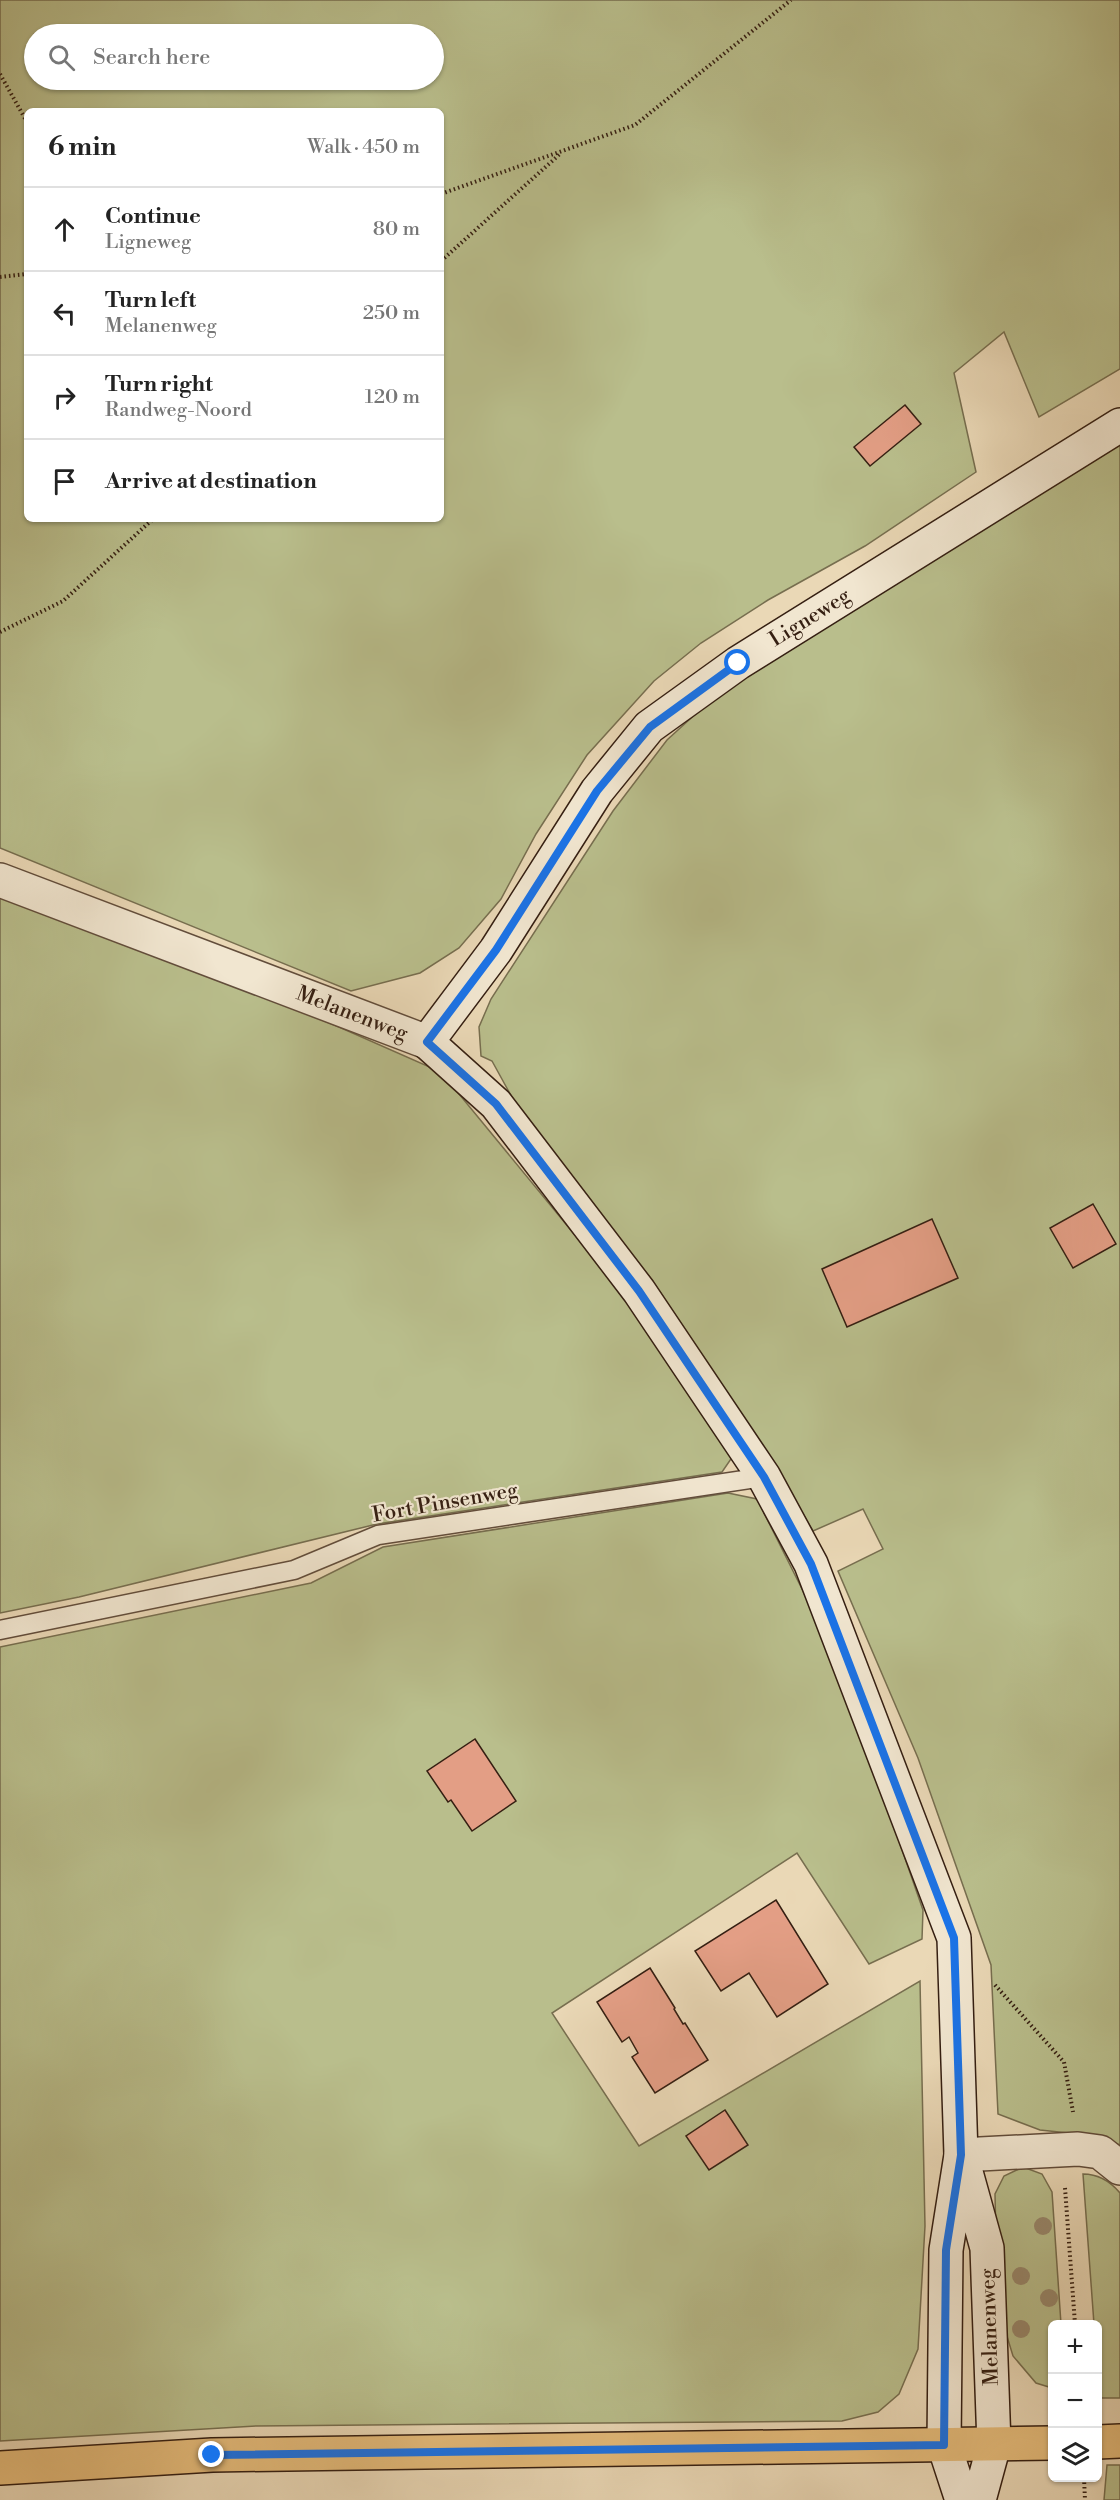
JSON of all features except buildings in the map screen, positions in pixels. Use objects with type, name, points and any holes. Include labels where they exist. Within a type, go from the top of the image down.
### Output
[{"type":"main road","points":[[1102,2442],[1120,2441]]},
{"type":"main road","points":[[0,2468],[212,2455],[1048,2443]]},
{"type":"street","name":"Ligneweg","points":[[427,1042],[496,950],[597,791],[650,727],[738,663],[1120,425]]},
{"type":"street","name":"Melanenweg","points":[[0,880],[427,1042],[496,1104],[639,1291],[764,1477],[811,1564],[954,1938],[961,2155],[946,2250],[944,2445],[962,2500]]},
{"type":"street","points":[[961,2155],[1070,2149],[1100,2152],[1120,2168]]},
{"type":"street","name":"Melanenweg","points":[[961,2155],[987,2248],[994,2445],[979,2500]]},
{"type":"lane","name":"Fort Pinsenweg","points":[[0,1630],[294,1570],[378,1535],[764,1477]]},
{"type":"path","points":[[444,193],[635,125],[791,0]]},
{"type":"path","points":[[0,74],[24,117]]},
{"type":"path","points":[[444,258],[563,151]]},
{"type":"path","points":[[0,277],[24,274]]},
{"type":"path","points":[[0,632],[63,601],[150,522]]},
{"type":"path","points":[[992,1981],[1064,2062],[1070,2149],[1075,2320]]},
{"type":"path","points":[[1084,2482],[1085,2500]]},
{"type":"green space","points":[[0,0],[1120,0],[1120,369],[1039,417],[1004,332],[954,373],[976,472],[865,546],[768,600],[701,643],[654,681],[587,755],[536,834],[501,899],[459,948],[420,973],[351,991],[0,848]]},
{"type":"green space","points":[[1120,441],[1120,2145],[1097,2136],[1040,2130],[998,2114],[991,1965],[918,1758],[838,1571],[883,1549],[863,1509],[813,1531],[765,1450],[652,1280],[525,1121],[492,1061],[481,1056],[479,1027],[491,999],[613,811],[667,740],[712,699],[784,648]]},
{"type":"green space","points":[[0,886],[339,1027],[441,1072],[625,1296],[733,1456],[722,1472],[377,1524],[79,1597],[0,1613]]},
{"type":"green space","points":[[728,1493],[757,1499],[803,1591],[844,1683],[923,1910],[922,1939],[869,1964],[797,1853],[552,2013],[639,2146],[920,1981],[925,2226],[918,2349],[899,2394],[878,2412],[842,2421],[256,2426],[0,2441],[0,1647],[311,1583],[383,1547]]},
{"type":"green space","points":[[1023,2167],[1042,2174],[1052,2192],[1061,2320],[1048,2320],[1048,2387],[1036,2383],[1013,2356],[1002,2320],[995,2194],[1004,2176]]},
{"type":"green space","points":[[1083,2174],[1104,2179],[1120,2193],[1120,2398],[1102,2398],[1102,2320],[1094,2320]]},
{"type":"green space","points":[[1107,2465],[1120,2465],[1120,2500],[1104,2500]]},
{"type":"route","points":[[212,2455],[944,2445],[946,2250],[961,2155],[954,1938],[811,1564],[764,1477],[639,1291],[496,1104],[427,1042],[496,950],[597,791],[650,727],[738,663]]}]
